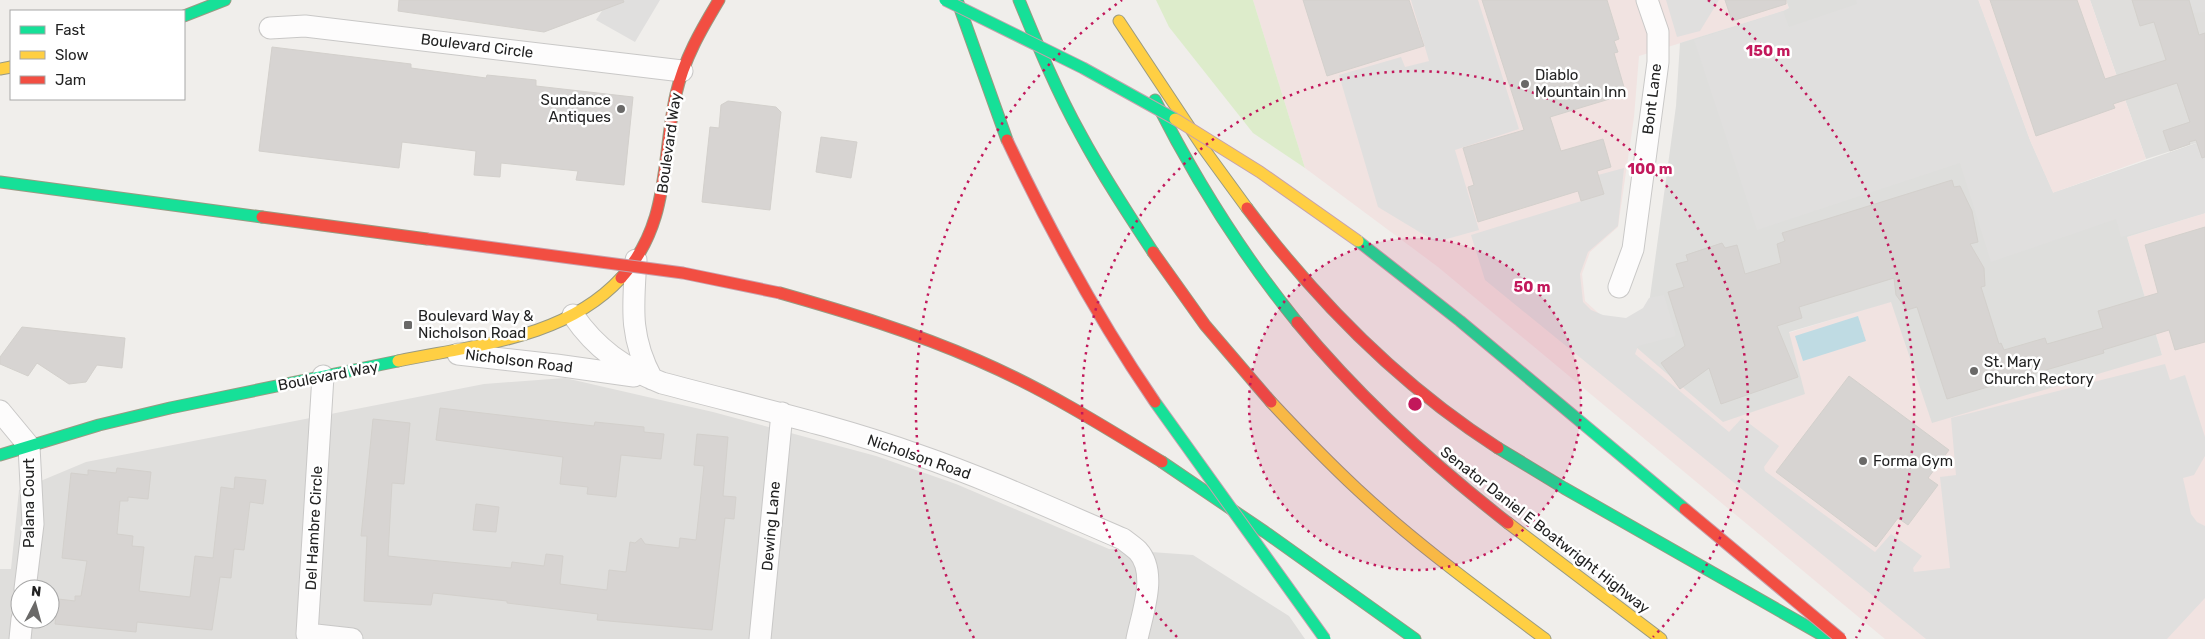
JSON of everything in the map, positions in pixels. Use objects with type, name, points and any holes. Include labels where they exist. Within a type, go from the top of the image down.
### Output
[{"type":"main road","points":[[185,16],[225,0]]},
{"type":"main road","name":"Boulevard Way","points":[[0,455],[99,425],[170,408],[528,334],[573,315],[602,296],[621,279],[636,260],[651,234],[661,199],[673,109],[682,71],[692,46],[719,0]]},
{"type":"main road","points":[[945,0],[1055,52],[1132,94],[1217,144],[1305,202],[1439,304],[1841,639]]},
{"type":"main road","points":[[957,0],[980,69],[1007,140],[1040,212],[1079,281],[1132,368],[1325,639]]},
{"type":"main road","points":[[1021,4],[1065,103],[1113,188],[1165,268],[1223,345],[1288,420],[1358,489],[1432,552],[1545,639]]},
{"type":"main road","name":"Senator Daniel E Boatwright Highway","points":[[1113,7],[1161,112],[1208,196],[1269,285],[1331,361],[1399,431],[1473,496],[1661,639]]},
{"type":"main road","points":[[1119,21],[1228,181],[1267,234],[1323,298],[1404,378],[1447,413],[1496,448],[1829,639]]},
{"type":"main road","points":[[0,182],[683,273],[780,293],[824,305],[915,336],[1002,371],[1044,392],[1126,440],[1208,492],[1415,639]]},
{"type":"street","name":"Bont Lane","points":[[1619,286],[1633,249],[1658,62],[1658,32],[1647,0]]},
{"type":"street","name":"Boulevard Circle","points":[[270,28],[304,26],[682,71]]},
{"type":"street","name":"Boulevard Way","points":[[636,260],[634,330],[641,354],[652,379]]},
{"type":"street","name":"Nicholson Road","points":[[573,315],[591,339],[604,351],[628,368],[652,379]]},
{"type":"street","name":"Nicholson Road","points":[[446,352],[652,379],[854,434],[978,477],[1123,539],[1139,552],[1147,570],[1147,588],[1137,639]]},
{"type":"street","name":"Del Hambre Circle","points":[[323,376],[307,634],[352,639]]},
{"type":"street","points":[[0,411],[29,446]]},
{"type":"street","name":"Dewing Lane","points":[[760,639],[782,413]]},
{"type":"street","name":"Palana Court","points":[[26,579],[32,524],[29,446]]},
{"type":"shaded area","points":[[609,0],[660,0],[635,42],[596,20]]},
{"type":"shaded area","points":[[1253,0],[1786,0],[1789,8],[1783,11],[1639,56],[1634,117],[1618,227],[1590,252],[1582,274],[1585,301],[1636,347],[1788,333],[1892,301],[2162,355],[2127,237],[2205,213],[2205,639],[1885,639],[1438,267],[1305,168]]},
{"type":"shaded area","points":[[1411,0],[1478,0],[1519,129],[1455,150],[1479,230],[1436,242],[1378,207],[1339,75],[1401,57],[1405,67],[1429,61]]},
{"type":"shaded area","points":[[1666,0],[1719,0],[1700,31],[1677,37]]},
{"type":"shaded area","points":[[1786,0],[1978,0],[2030,141],[2053,193],[2205,140],[2205,213],[2127,237],[2162,355],[1932,423],[1891,302],[1789,332],[1805,394],[1723,422],[1636,347],[1650,297],[1676,106],[1680,43],[1783,11],[1789,8]]},
{"type":"shaded area","points":[[1856,0],[1978,0],[2030,141],[2053,193],[2205,141],[2205,213],[2121,237],[2116,219],[1991,262],[1960,163],[1757,230],[1694,40],[1783,11],[1789,27],[1857,4]]},
{"type":"shaded area","points":[[1978,0],[2090,0],[2146,159],[2053,193],[2030,141]]},
{"type":"shaded area","points":[[2090,0],[2205,0],[2205,140],[2146,159]]},
{"type":"shaded area","points":[[2189,0],[2205,0],[2205,12],[2193,13]]},
{"type":"shaded area","points":[[1624,168],[1618,226],[1588,252],[1580,274],[1583,302],[1591,310],[1603,315],[1626,318],[1643,308],[1649,298],[1664,295],[1676,336],[1638,346],[1635,354],[1729,432],[1742,418],[1779,446],[1764,467],[1765,471],[1875,552],[1891,534],[1922,556],[1913,568],[1914,572],[1950,568],[1940,477],[1956,475],[1951,418],[2165,364],[2170,380],[2185,375],[2205,437],[2205,456],[2194,475],[2183,478],[2191,514],[2197,522],[2205,526],[2205,598],[2167,639],[1926,639],[1485,280],[1471,235],[1604,194],[1598,175]]},
{"type":"shaded area","points":[[565,378],[713,412],[876,456],[956,484],[1109,549],[1193,555],[1289,616],[1305,639],[0,639],[0,569],[11,569],[19,490],[86,462],[484,384]]},
{"type":"green space","points":[[1156,0],[1253,0],[1305,168],[1253,133],[1169,27]]},
{"type":"water","points":[[1858,316],[1866,341],[1803,361],[1795,336]]},
{"type":"building","points":[[399,0],[623,0],[624,2],[544,32],[398,11]]},
{"type":"building","points":[[1303,0],[1409,0],[1424,46],[1327,76]]},
{"type":"building","points":[[1482,0],[1607,0],[1619,39],[1614,41],[1618,52],[1614,53],[1626,94],[1550,117],[1561,151],[1603,139],[1611,167],[1597,171],[1604,194],[1581,201],[1578,191],[1478,222],[1468,187],[1474,185],[1463,148],[1524,130]]},
{"type":"building","points":[[1725,0],[1786,0],[1786,4],[1732,21]]},
{"type":"building","points":[[1990,0],[2077,0],[2105,79],[2166,60],[2154,22],[2140,26],[2132,0],[2189,0],[2199,35],[2205,33],[2205,157],[2202,158],[2196,140],[2170,151],[2163,131],[2190,122],[2177,83],[2113,104],[2115,108],[2036,136]]},
{"type":"building","points":[[272,47],[411,64],[411,68],[486,78],[487,75],[536,80],[536,86],[633,97],[624,185],[576,180],[578,171],[501,163],[500,177],[474,175],[476,151],[402,142],[399,168],[259,151]]},
{"type":"building","points":[[728,101],[776,107],[781,112],[770,210],[702,202],[710,127],[719,128],[721,105]]},
{"type":"building","points":[[821,137],[857,142],[851,178],[816,172]]},
{"type":"building","points":[[1952,180],[1954,187],[1960,186],[1972,211],[1978,242],[1970,244],[1984,268],[1985,286],[1981,287],[1999,344],[2001,343],[2004,350],[2045,338],[2047,344],[2103,328],[2098,311],[2158,293],[2145,245],[2205,227],[2205,342],[2175,350],[2169,330],[2103,350],[2104,353],[1947,399],[1917,307],[1907,310],[1896,295],[1894,278],[1799,307],[1802,318],[1777,326],[1798,377],[1721,404],[1709,368],[1680,389],[1661,363],[1685,346],[1668,292],[1684,287],[1676,264],[1688,261],[1686,255],[1722,243],[1725,248],[1737,245],[1745,274],[1781,263],[1777,244],[1785,241],[1782,233]]},
{"type":"building","points":[[22,327],[125,338],[122,368],[97,365],[86,382],[69,384],[37,363],[28,376],[0,364],[0,357]]},
{"type":"building","name":"Forma Gym","points":[[1849,376],[1949,450],[1928,478],[1938,485],[1908,525],[1898,518],[1876,547],[1776,472]]},
{"type":"building","points":[[440,408],[594,426],[595,422],[644,427],[644,432],[664,434],[661,459],[621,455],[616,497],[587,494],[588,487],[560,484],[563,457],[436,440]]},
{"type":"building","points":[[373,419],[410,423],[404,484],[392,483],[388,556],[511,568],[512,562],[544,566],[546,554],[563,556],[560,584],[607,590],[609,570],[626,572],[630,542],[635,543],[641,538],[645,544],[679,548],[680,538],[696,540],[704,466],[694,465],[697,434],[728,437],[723,496],[736,497],[734,519],[725,518],[712,630],[597,620],[598,614],[433,593],[431,605],[364,601],[367,536],[361,536]]},
{"type":"building","points":[[117,468],[151,472],[148,499],[128,497],[128,501],[120,501],[117,534],[133,536],[132,546],[144,547],[139,591],[190,597],[195,556],[213,558],[221,487],[234,489],[235,477],[266,480],[263,504],[250,502],[244,550],[234,549],[231,578],[220,577],[212,630],[137,622],[136,632],[60,624],[60,599],[75,601],[75,596],[81,596],[87,561],[62,558],[71,473],[88,475],[88,470],[116,473]]},
{"type":"building","points":[[476,504],[499,507],[496,532],[473,530]]},
{"type":"traffic: fast","points":[[185,16],[225,0]]},
{"type":"traffic: fast","points":[[945,0],[1083,68],[1175,119]]},
{"type":"traffic: fast","points":[[957,0],[1007,140]]},
{"type":"traffic: fast","points":[[1019,0],[1048,69],[1072,119],[1107,180],[1153,252]]},
{"type":"traffic: fast","points":[[1155,100],[1186,158],[1220,215],[1276,296],[1297,322]]},
{"type":"traffic: fast","points":[[0,182],[262,217]]},
{"type":"traffic: fast","points":[[1358,241],[1460,321],[1685,509]]},
{"type":"traffic: fast","points":[[0,455],[99,425],[170,408],[398,361]]},
{"type":"traffic: fast","points":[[1155,402],[1325,639]]},
{"type":"traffic: fast","points":[[1498,448],[1564,488],[1829,639]]},
{"type":"traffic: fast","points":[[1162,462],[1265,532],[1415,639]]},
{"type":"traffic: slow","points":[[1119,21],[1204,149],[1247,208]]},
{"type":"traffic: slow","points":[[0,69],[10,67]]},
{"type":"traffic: slow","points":[[1175,119],[1260,172],[1358,241]]},
{"type":"traffic: slow","points":[[398,361],[488,344],[546,327],[573,314],[598,298],[621,278]]},
{"type":"traffic: slow","points":[[1271,402],[1357,489],[1402,529],[1545,639]]},
{"type":"traffic: slow","points":[[1508,523],[1661,639]]},
{"type":"traffic: jam","points":[[621,278],[637,257],[649,235],[662,190],[671,119],[679,81],[694,45],[719,0]]},
{"type":"traffic: jam","points":[[1007,140],[1040,208],[1094,307],[1155,402]]},
{"type":"traffic: jam","points":[[1247,208],[1302,276],[1362,339],[1427,397],[1498,448]]},
{"type":"traffic: jam","points":[[262,217],[427,239]]},
{"type":"traffic: jam","points":[[427,239],[683,273],[780,293]]},
{"type":"traffic: jam","points":[[1153,252],[1205,325],[1271,402]]},
{"type":"traffic: jam","points":[[780,293],[880,323],[929,340],[977,360],[1048,395],[1162,462]]},
{"type":"traffic: jam","points":[[1297,322],[1345,377],[1397,428],[1451,477],[1508,523]]},
{"type":"traffic: jam","points":[[1685,509],[1841,639]]},
{"type":"place","name":"Diablo Mountain Inn","points":[[1525,84]]},
{"type":"place","name":"Sundance Antiques","points":[[621,109]]},
{"type":"place","name":"Boulevard Way & Nicholson Road","points":[[408,325]]},
{"type":"place","name":"St. Mary Church Rectory","points":[[1974,371]]},
{"type":"place","name":"Forma Gym","points":[[1863,461]]}]
